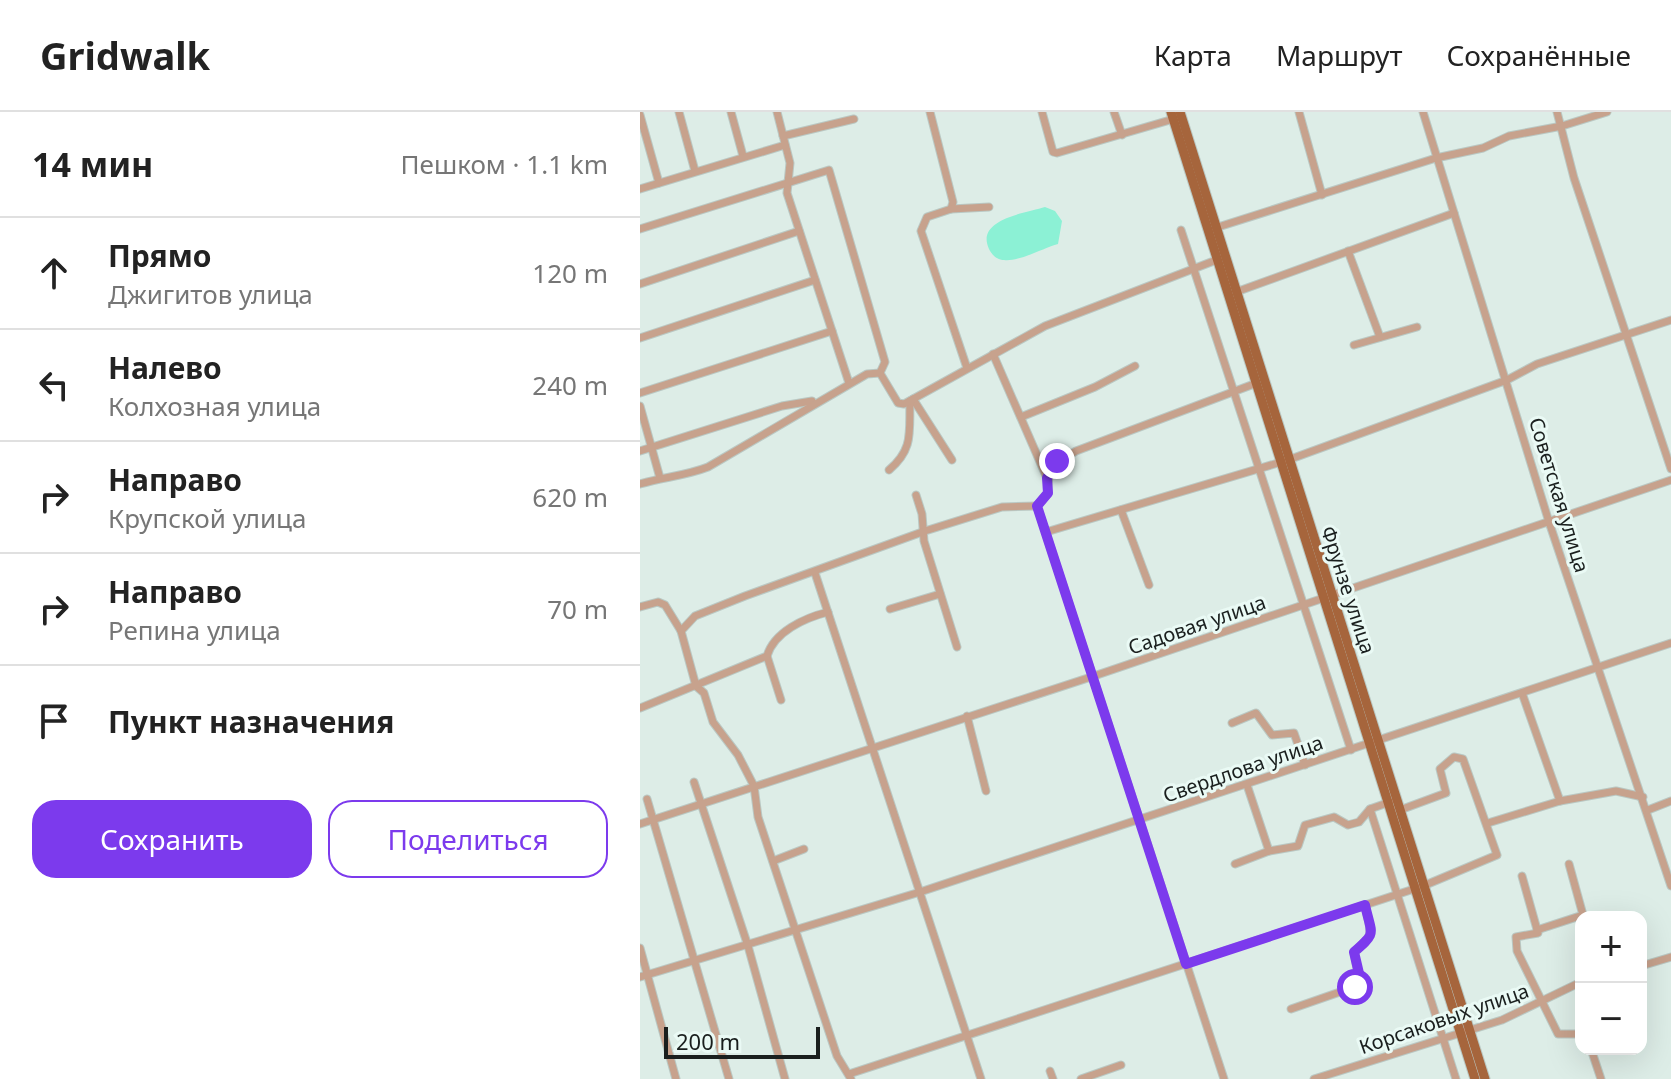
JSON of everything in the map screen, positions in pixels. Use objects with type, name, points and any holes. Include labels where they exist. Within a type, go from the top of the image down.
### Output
[{"type":"main road","name":"Фрунзе улица","points":[[1177,115],[1221,258],[1254,384],[1284,462]]},
{"type":"main road","name":"Фрунзе улица","points":[[1221,258],[1236,292],[1284,462],[1395,804],[1419,888],[1465,1031],[1485,1079]]},
{"type":"main road","name":"Фрунзе улица","points":[[1465,1031],[1475,1079]]},
{"type":"street","points":[[679,112],[695,171]]},
{"type":"street","points":[[731,112],[743,156]]},
{"type":"street","points":[[777,112],[790,163],[787,182],[799,231],[849,383]]},
{"type":"street","points":[[930,112],[953,202],[951,209]]},
{"type":"street","points":[[1042,112],[1053,152],[1057,153],[1122,135],[1177,115]]},
{"type":"street","points":[[1114,112],[1122,135]]},
{"type":"street","points":[[1299,112],[1322,195]]},
{"type":"street","name":"Советская улица","points":[[1423,112],[1549,522],[1671,886]]},
{"type":"street","points":[[1557,112],[1574,178],[1671,469]]},
{"type":"street","points":[[1212,229],[1436,158],[1483,148],[1531,130],[1562,126],[1607,112]]},
{"type":"street","points":[[640,115],[659,183]]},
{"type":"street","points":[[783,136],[854,119]]},
{"type":"street","points":[[640,189],[785,145]]},
{"type":"street","points":[[640,229],[829,170],[885,362],[880,373]]},
{"type":"street","points":[[967,368],[921,231],[927,217],[951,209],[989,207]]},
{"type":"street","points":[[1236,292],[1454,213]]},
{"type":"street","points":[[1181,230],[1351,750]]},
{"type":"street","points":[[640,284],[799,231]]},
{"type":"street","points":[[1348,251],[1380,337]]},
{"type":"street","points":[[880,373],[898,403],[912,400],[1045,326],[1221,258]]},
{"type":"street","points":[[640,338],[815,280]]},
{"type":"street","points":[[1046,532],[1284,462],[1507,380],[1537,364],[1671,320]]},
{"type":"street","points":[[1354,345],[1417,327]]},
{"type":"street","points":[[640,393],[832,331]]},
{"type":"street","points":[[681,631],[695,616],[925,531],[1002,507],[1037,506],[1048,493],[1047,478],[993,354]]},
{"type":"street","points":[[1021,417],[1095,387],[1135,366]]},
{"type":"street","points":[[640,484],[660,478],[682,477],[708,467],[849,383],[867,374],[880,373]]},
{"type":"street","points":[[1047,478],[1057,461],[1076,451],[1254,384]]},
{"type":"street","points":[[640,451],[782,406],[818,400]]},
{"type":"street","points":[[912,400],[952,460]]},
{"type":"street","points":[[889,470],[904,458],[908,448],[912,400]]},
{"type":"street","points":[[640,406],[660,478]]},
{"type":"street","name":"Садовая улица","points":[[640,824],[1094,676],[1671,480]]},
{"type":"street","points":[[916,495],[925,531],[924,541],[957,647]]},
{"type":"street","points":[[1037,506],[1224,1079]]},
{"type":"street","points":[[1121,510],[1149,585]]},
{"type":"street","points":[[815,573],[981,1079]]},
{"type":"street","points":[[890,609],[940,594]]},
{"type":"street","points":[[640,607],[658,602],[665,605],[681,631],[696,686],[704,693],[713,722],[738,755],[754,786],[758,817],[837,1056],[850,1076],[1419,888],[1497,855],[1488,823],[1469,782],[1468,767],[1463,759],[1454,757],[1440,769],[1446,793],[1370,809],[1359,822],[1348,825],[1334,817],[1305,825],[1301,844],[1269,851],[1235,864]]},
{"type":"street","points":[[781,700],[767,656],[771,641],[808,617],[828,612]]},
{"type":"street","name":"Свердлова улица","points":[[644,976],[797,932],[1671,643]]},
{"type":"street","points":[[640,708],[767,656]]},
{"type":"street","points":[[1522,693],[1560,801]]},
{"type":"street","points":[[1232,723],[1256,713],[1272,735],[1294,733],[1305,765]]},
{"type":"street","points":[[967,716],[986,791]]},
{"type":"street","points":[[694,782],[748,946],[785,1079]]},
{"type":"street","points":[[1247,785],[1269,851]]},
{"type":"street","points":[[1488,823],[1560,801],[1616,791],[1643,797]]},
{"type":"street","points":[[647,799],[729,1079]]},
{"type":"street","points":[[1648,810],[1671,801]]},
{"type":"street","points":[[1370,809],[1395,896],[1456,1079]]},
{"type":"street","points":[[773,861],[804,849]]},
{"type":"street","points":[[1569,864],[1583,915],[1523,934],[1516,937],[1515,943],[1558,1034],[1575,1034]]},
{"type":"street","points":[[1522,876],[1537,930]]},
{"type":"street","points":[[1291,1009],[1360,985],[1354,952],[1369,942],[1372,935],[1365,905]]},
{"type":"street","points":[[640,948],[644,976],[676,1079]]},
{"type":"street","points":[[1647,964],[1671,957]]},
{"type":"street","name":"Корсаковых улица","points":[[1314,1079],[1543,1003],[1579,983]]},
{"type":"street","points":[[1593,1055],[1601,1079]]},
{"type":"street","points":[[1081,1079],[1121,1065]]},
{"type":"green space","points":[[1045,207],[1055,211],[1062,221],[1058,244],[1010,260],[993,255],[987,239],[989,231],[996,224]]},
{"type":"route","points":[[1057,461],[1047,478],[1048,493],[1037,506],[1186,964],[1365,905],[1372,935],[1369,942],[1354,952],[1361,982],[1355,987]]}]
